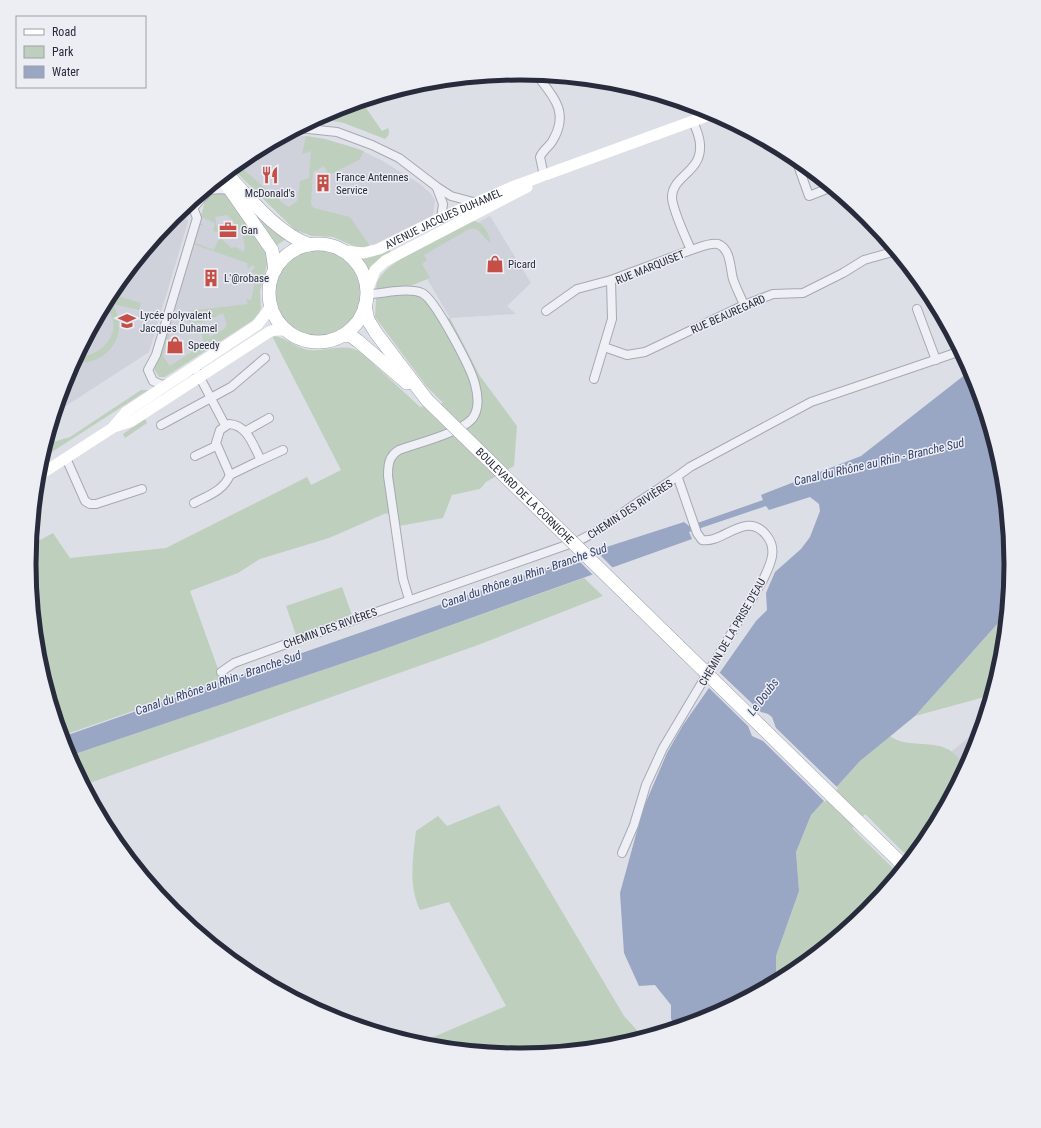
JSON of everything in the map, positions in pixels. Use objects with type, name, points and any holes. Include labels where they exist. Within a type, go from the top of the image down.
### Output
[{"type":"main road","name":"AVENUE JACQUES DUHAMEL","points":[[366,297],[375,270],[385,261],[478,206],[544,176],[707,116]]},
{"type":"main road","points":[[223,182],[272,250],[275,270],[270,288],[271,303],[277,318],[287,330],[297,337],[315,342],[327,341],[344,335],[356,324],[366,297],[363,275],[358,266],[343,251],[325,245],[310,245],[301,242],[279,226],[230,177]]},
{"type":"main road","name":"AVENUE JACQUES DUHAMEL","points":[[343,251],[369,253],[389,245],[441,218],[478,206]]},
{"type":"main road","points":[[275,270],[288,255],[310,245]]},
{"type":"main road","name":"BOULEVARD DE LA CORNICHE","points":[[366,297],[368,320],[376,333],[425,397]]},
{"type":"main road","points":[[45,472],[114,427],[132,421],[198,372],[257,325],[268,311],[271,303]]},
{"type":"main road","points":[[114,427],[126,412],[169,384],[198,372],[269,332],[275,330],[287,330]]},
{"type":"main road","name":"BOULEVARD DE LA CORNICHE","points":[[344,335],[358,340],[425,397],[901,863]]},
{"type":"street","points":[[541,81],[558,103],[560,110],[560,120],[557,133],[540,156],[544,176]]},
{"type":"street","name":"RUE MARQUISET","points":[[691,250],[672,198],[675,187],[693,169],[700,156],[700,143],[694,121]]},
{"type":"street","points":[[306,129],[337,132],[372,144],[399,158],[437,187],[478,206]]},
{"type":"street","points":[[799,168],[809,196],[826,189]]},
{"type":"street","points":[[437,187],[443,204],[441,218]]},
{"type":"street","points":[[214,190],[222,189],[232,192]]},
{"type":"street","points":[[169,384],[162,385],[153,382],[149,376],[148,367],[156,355],[197,218],[194,207]]},
{"type":"street","name":"RUE MARQUISET","points":[[594,379],[612,319],[611,280],[691,250],[714,244],[723,247],[728,256],[734,280],[744,305]]},
{"type":"street","name":"RUE BEAUREGARD","points":[[604,347],[627,355],[645,352],[744,305],[773,294],[803,293],[843,273],[864,260],[891,252]]},
{"type":"street","points":[[546,311],[577,289],[611,280]]},
{"type":"street","points":[[366,297],[416,291],[428,297],[436,308],[471,371],[478,397],[476,412],[468,423],[437,437],[399,450],[394,453],[389,462],[388,476],[403,579],[409,599]]},
{"type":"street","points":[[917,309],[936,360]]},
{"type":"street","name":"CHEMIN DES RIVIÈRES","points":[[221,672],[234,663],[409,599],[578,541],[593,534],[678,478],[690,467],[811,402],[956,353]]},
{"type":"street","points":[[161,425],[231,387],[265,358]]},
{"type":"street","points":[[198,372],[225,425]]},
{"type":"street","points":[[246,431],[269,418]]},
{"type":"street","points":[[230,475],[216,446],[218,433],[225,425],[236,425],[246,431],[261,460]]},
{"type":"street","points":[[195,456],[216,446]]},
{"type":"street","points":[[194,503],[220,490],[227,483],[230,475],[283,450]]},
{"type":"street","points":[[66,458],[85,501],[90,504],[96,504],[142,489]]},
{"type":"street","name":"CHEMIN DE LA PRISE D'EAU","points":[[622,853],[634,825],[646,786],[663,748],[750,603],[772,561],[773,546],[770,539],[765,533],[755,526],[734,529],[708,542],[702,540],[697,533],[678,478]]},
{"type":"shaded area","points":[[293,136],[306,136],[325,139],[356,148],[381,160],[420,184],[435,200],[433,215],[373,245],[306,228],[237,172],[251,161]]},
{"type":"shaded area","points":[[220,195],[260,262],[250,316],[158,375],[155,369],[205,202]]},
{"type":"shaded area","name":"Lycée polyvalent Jacques Duhamel","points":[[185,215],[188,222],[149,352],[62,409],[86,350],[118,295],[136,269]]},
{"type":"shaded area","points":[[490,216],[531,283],[507,306],[516,314],[450,318],[415,258]]},
{"type":"shaded area","points":[[974,733],[962,763],[952,751]]},
{"type":"green space","points":[[364,105],[382,131],[388,128],[389,134],[385,139],[344,123],[327,120],[344,113],[346,115],[354,109]]},
{"type":"green space","points":[[306,136],[325,139],[364,151],[359,160],[329,175],[324,166],[313,172],[311,204],[314,208],[350,217],[370,246],[358,248],[333,237],[312,236],[295,230],[236,172],[242,168],[289,207],[298,200],[300,181],[309,178],[311,151],[302,154]]},
{"type":"green space","points":[[237,191],[288,238],[274,247]]},
{"type":"green space","points":[[218,192],[229,196],[267,252],[268,261],[260,291],[261,308],[259,313],[252,321],[165,377],[159,377],[154,369],[166,329],[171,329],[163,356],[170,366],[204,344],[200,328],[206,326],[210,337],[224,329],[227,325],[223,313],[197,323],[170,315],[171,313],[248,304],[246,299],[251,300],[257,274],[251,272],[255,267],[252,265],[248,269],[247,263],[193,244],[199,223],[206,226],[200,225],[195,243],[214,250],[218,240],[222,239],[231,248],[236,247],[244,252],[245,247],[243,236],[238,227],[227,215],[215,217],[218,232],[213,231],[215,223],[201,217],[207,198]]},
{"type":"green space","points":[[472,221],[476,221],[482,225],[489,236],[490,243],[478,230],[471,228],[424,255],[427,260],[422,264],[430,278],[413,285],[377,291],[377,281],[385,271],[398,261],[414,250]]},
{"type":"green space","points":[[388,247],[392,254],[369,272],[359,257]]},
{"type":"green space","points":[[318,249],[335,252],[349,262],[359,276],[362,293],[359,310],[349,324],[335,334],[318,337],[301,334],[287,324],[277,310],[274,293],[277,276],[287,262],[301,252]]},
{"type":"green space","points":[[410,293],[415,294],[420,296],[430,305],[438,317],[450,318],[480,376],[517,426],[514,466],[486,482],[480,489],[452,495],[443,518],[399,526],[398,512],[384,514],[329,538],[260,559],[238,573],[190,591],[222,680],[67,734],[45,659],[37,596],[37,542],[53,533],[70,558],[166,548],[307,477],[311,485],[341,470],[272,336],[281,337],[299,347],[309,350],[350,348],[357,350],[420,407],[443,403],[427,387],[375,317],[376,298]]},
{"type":"green space","points":[[117,296],[141,303],[139,310],[113,304],[118,317],[119,325],[115,341],[111,348],[98,359],[90,362],[80,363],[83,356],[96,352],[109,340],[113,332],[111,314],[108,310]]},
{"type":"green space","points":[[141,390],[148,390],[49,454],[52,442],[70,437]]},
{"type":"green space","points":[[145,419],[147,423],[125,438],[123,434]]},
{"type":"green space","points":[[584,578],[603,596],[478,645],[89,783],[75,754],[376,652]]},
{"type":"green space","points":[[342,587],[352,615],[296,635],[286,606]]},
{"type":"green space","points":[[1002,619],[996,659],[986,697],[915,716]]},
{"type":"green space","points":[[890,736],[905,742],[944,747],[951,751],[962,763],[940,806],[907,856],[865,814],[852,828],[895,870],[863,907],[840,928],[790,967],[776,976],[776,956],[799,891],[796,852],[811,815],[860,761]]},
{"type":"green space","points":[[499,805],[624,1016],[640,1033],[584,1044],[520,1048],[457,1044],[428,1039],[506,1006],[449,902],[420,910],[416,900],[412,871],[416,831],[438,816],[447,826]]},
{"type":"water","points":[[966,374],[979,408],[988,439],[996,469],[1001,501],[1005,564],[1002,619],[915,716],[860,761],[811,815],[796,852],[799,891],[776,956],[776,976],[735,999],[676,1023],[674,1024],[671,1019],[671,1005],[655,985],[639,986],[624,953],[620,893],[643,809],[667,753],[683,725],[756,621],[767,610],[766,593],[775,572],[801,549],[810,537],[820,511],[819,504],[810,497],[769,510],[766,506],[689,532],[692,539],[376,652],[75,754],[68,735],[591,552],[684,522],[689,526],[763,500],[761,495],[861,456]]},
{"type":"pier","points":[[594,549],[614,569],[594,576],[574,556]]},
{"type":"pier","points":[[718,671],[761,712],[772,717],[776,728],[838,788],[825,802],[763,741],[752,736],[748,726],[707,686]]},
{"type":"place","name":"McDonald's","points":[[270,175]]},
{"type":"place","name":"France Antennes Service","points":[[323,183]]},
{"type":"place","name":"Gan","points":[[228,230]]},
{"type":"place","name":"Picard","points":[[495,264]]},
{"type":"place","name":"L'@robase","points":[[211,278]]},
{"type":"place","name":"Lycée polyvalent Jacques Duhamel","points":[[127,321]]},
{"type":"place","name":"Speedy","points":[[175,345]]},
{"type":"water label","name":"Canal du Rhône au Rhin - Branche Sud","points":[[879,462]]},
{"type":"water label","name":"Canal du Rhône au Rhin - Branche Sud","points":[[524,576]]},
{"type":"water label","name":"Canal du Rhône au Rhin - Branche Sud","points":[[218,683]]},
{"type":"water label","name":"Le Doubs","points":[[763,697]]}]
